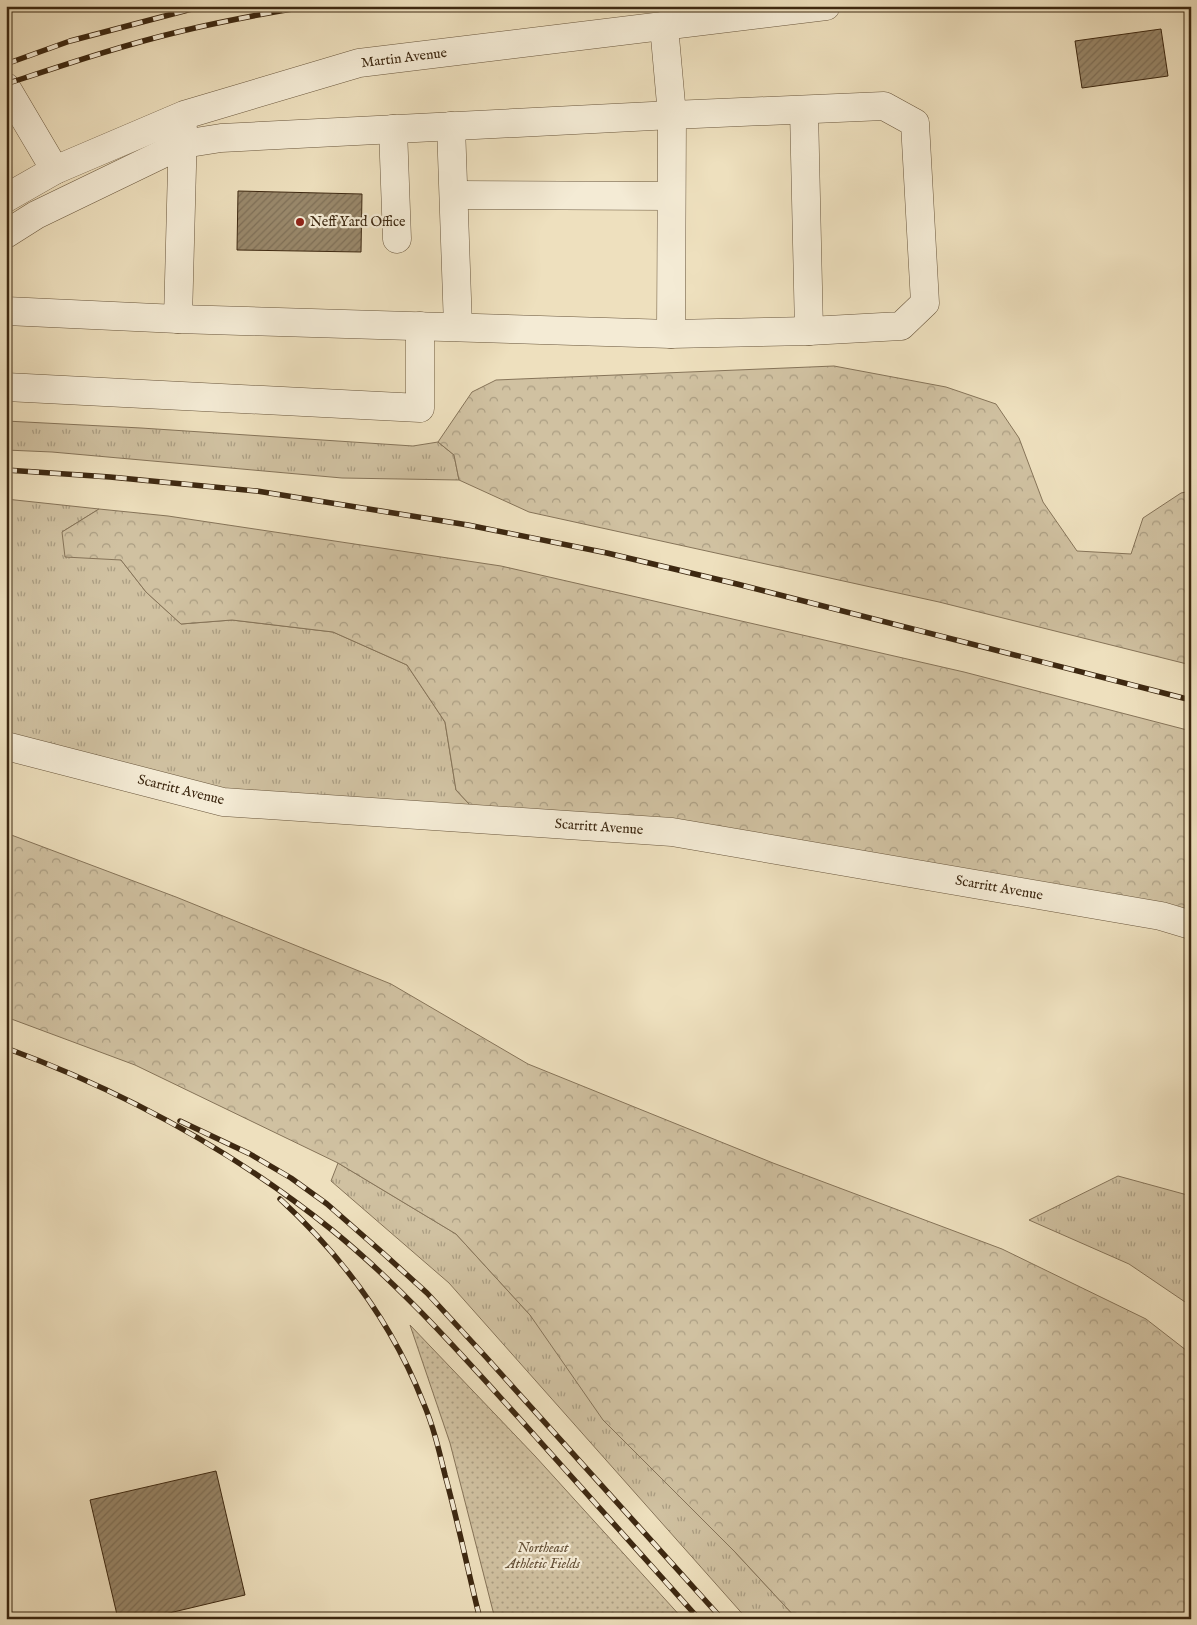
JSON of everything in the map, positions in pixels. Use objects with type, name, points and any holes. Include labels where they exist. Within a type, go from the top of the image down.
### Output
[{"type":"street","name":"Martin Avenue","points":[[6,198],[55,170],[184,115],[359,62],[826,6]]},
{"type":"street","points":[[664,26],[672,114],[671,334]]},
{"type":"street","points":[[6,87],[55,170]]},
{"type":"street","points":[[6,234],[36,215],[183,144],[221,138],[672,114],[884,106],[915,123],[925,302],[901,326],[809,331],[671,334],[178,319],[6,311]]},
{"type":"street","points":[[804,110],[809,331]]},
{"type":"street","points":[[178,319],[184,115]]},
{"type":"street","points":[[452,126],[458,327]]},
{"type":"street","points":[[393,129],[397,238]]},
{"type":"street","points":[[454,195],[671,196]]},
{"type":"street","points":[[6,388],[420,408],[420,326]]},
{"type":"street","name":"Scarritt Avenue","points":[[6,746],[223,802],[672,832],[1161,916],[1191,925]]},
{"type":"green space","points":[[834,366],[946,387],[996,404],[1019,438],[1043,502],[1077,551],[1131,554],[1143,518],[1181,493],[1191,491],[1191,665],[939,602],[529,512],[459,480],[454,455],[438,442],[472,392],[496,380]]},
{"type":"green space","points":[[6,421],[413,446],[438,442],[454,455],[459,480],[342,478],[52,452],[6,450]]},
{"type":"green space","points":[[6,499],[99,509],[62,532],[121,560],[146,592],[181,624],[232,620],[333,632],[407,665],[445,722],[456,790],[485,821],[304,813],[6,733]]},
{"type":"green space","points":[[99,509],[168,516],[501,566],[964,672],[1191,731],[1191,936],[755,841],[485,821],[456,790],[445,722],[407,665],[333,632],[232,620],[181,624],[146,592],[121,560],[65,557],[62,532]]},
{"type":"green space","points":[[6,833],[176,897],[391,984],[528,1064],[773,1163],[1002,1249],[1146,1319],[1191,1354],[1191,1619],[797,1619],[735,1552],[603,1420],[530,1315],[456,1234],[338,1163],[135,1065],[6,1017]]},
{"type":"green space","points":[[338,1163],[456,1234],[530,1315],[735,1552],[797,1619],[747,1619],[449,1283],[331,1181]]},
{"type":"green space","points":[[1118,1176],[1191,1196],[1191,1306],[1129,1264],[1029,1220]]},
{"type":"green space","name":"Northeast Athletic Fields","points":[[410,1325],[535,1456],[683,1619],[495,1619],[450,1443]]},
{"type":"building","points":[[1161,29],[1168,76],[1082,88],[1075,41]]},
{"type":"building","name":"Neff Yard Office","points":[[238,191],[362,194],[361,252],[237,250]]},
{"type":"building","points":[[216,1471],[245,1595],[144,1619],[118,1619],[90,1500]]},
{"type":"railway","points":[[6,64],[70,41],[203,6]]},
{"type":"railway","points":[[6,84],[94,56],[198,27],[310,6]]},
{"type":"railway","points":[[6,470],[110,477],[257,491],[468,525],[607,553],[737,584],[1191,700]]},
{"type":"railway","points":[[6,1048],[93,1084],[176,1126],[217,1149],[257,1175],[332,1230],[382,1274],[452,1345],[699,1619]]},
{"type":"railway","points":[[180,1121],[250,1154],[291,1178],[327,1204],[427,1293],[722,1619]]},
{"type":"railway","points":[[280,1199],[324,1244],[363,1292],[396,1345],[410,1373],[427,1411],[436,1438],[480,1619]]},
{"type":"place","name":"Neff Yard Office","points":[[300,222]]}]
